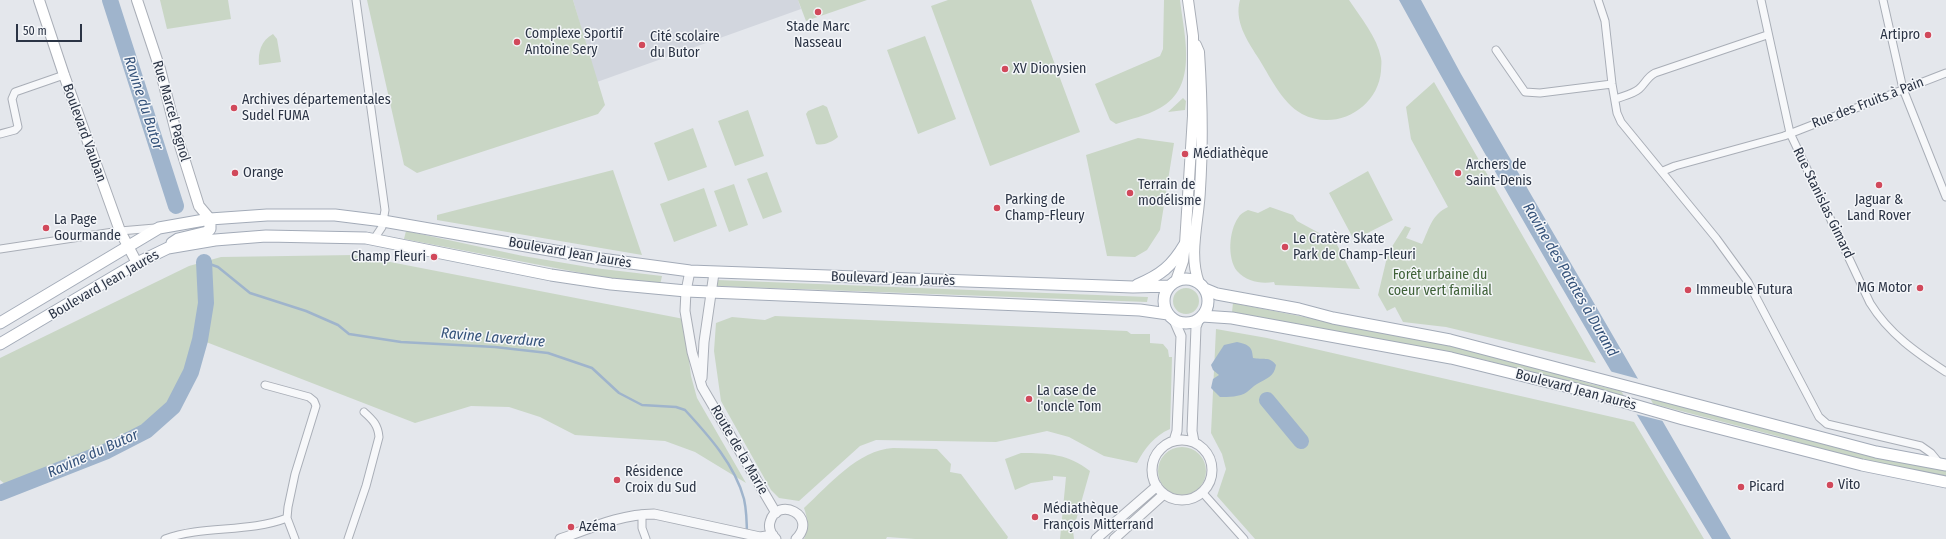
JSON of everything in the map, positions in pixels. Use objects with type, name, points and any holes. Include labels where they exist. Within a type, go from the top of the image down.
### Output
[{"type":"main road","name":"Boulevard Vauban","points":[[39,0],[64,75],[120,231],[137,263]]},
{"type":"main road","name":"Rue Marcel Pagnol","points":[[137,0],[160,69],[176,136],[199,206],[210,219]]},
{"type":"main road","points":[[1188,0],[1194,36],[1199,52],[1203,111],[1200,204],[1194,264],[1208,303],[1200,317]]},
{"type":"main road","points":[[1171,317],[1164,300],[1183,261],[1185,244],[1193,116],[1194,36]]},
{"type":"main road","name":"Boulevard Jean Jaurès","points":[[0,323],[159,228],[210,219],[267,215],[335,215],[383,220],[601,259],[714,273],[1133,287],[1173,284],[1188,279],[1217,294],[1299,308],[1333,318],[1450,340],[1842,443],[1943,465]]},
{"type":"main road","points":[[168,248],[178,239],[206,232],[210,229],[210,219]]},
{"type":"main road","name":"Boulevard Jean Jaurès","points":[[0,344],[137,263],[168,248],[210,241],[266,236],[374,239],[551,276],[611,284],[686,291],[1132,310],[1171,317],[1188,323],[1200,317],[1232,318],[1451,358],[1589,392],[1683,419],[1862,465],[1946,482]]},
{"type":"main road","points":[[1133,287],[1157,277],[1177,257],[1185,244]]},
{"type":"street","points":[[356,0],[385,210],[382,227],[374,239]]},
{"type":"street","points":[[1598,0],[1604,21],[1617,113],[1621,122],[1628,133],[1663,171],[1735,262],[1748,282],[1815,410],[1822,420],[1827,424],[1921,446],[1931,453],[1943,465]]},
{"type":"street","name":"Rue Stanislas Gimard","points":[[1761,0],[1790,133],[1870,303],[1887,328],[1913,350],[1946,372]]},
{"type":"street","points":[[1883,0],[1903,89],[1946,197]]},
{"type":"street","points":[[1616,99],[1634,92],[1640,88],[1648,77],[1655,73],[1768,35]]},
{"type":"street","points":[[1496,50],[1525,92],[1540,92],[1612,84]]},
{"type":"street","name":"Rue des Fruits à Pain","points":[[1663,171],[1675,166],[1790,133],[1946,73]]},
{"type":"street","points":[[0,134],[15,130],[18,127],[12,100],[16,92],[64,75]]},
{"type":"street","points":[[0,249],[120,231],[159,228]]},
{"type":"street","name":"Route de la Marie","points":[[690,271],[686,291],[685,311],[692,352],[702,387],[776,513]]},
{"type":"street","points":[[702,387],[707,309],[712,293],[714,273]]},
{"type":"street","points":[[1171,317],[1181,336],[1177,431],[1174,441]]},
{"type":"street","points":[[1194,442],[1192,431],[1196,327],[1200,317]]},
{"type":"street","points":[[265,385],[309,398],[314,401],[316,406],[295,474],[287,518],[295,539]]},
{"type":"street","points":[[348,539],[366,486],[379,437],[378,429],[374,421],[364,412]]},
{"type":"street","points":[[1184,440],[1194,442],[1208,455],[1212,465],[1212,475],[1208,484],[1202,492],[1184,500],[1164,494],[1157,486],[1152,474],[1153,462],[1158,453],[1165,446],[1174,441],[1184,440]]},
{"type":"street","points":[[1096,539],[1157,486]]},
{"type":"street","points":[[1202,492],[1244,539]]},
{"type":"street","points":[[1114,539],[1164,494]]},
{"type":"street","points":[[560,539],[623,516],[642,514],[654,514],[741,535],[774,537],[770,526],[770,521],[776,513],[786,509],[792,510],[800,516],[802,521],[802,531],[796,539]]},
{"type":"street","points":[[642,514],[642,528],[646,539]]},
{"type":"street","points":[[165,539],[211,530],[275,523],[287,518]]},
{"type":"shaded area","name":"Cité scolaire du Butor","points":[[573,0],[798,0],[801,9],[597,82]]},
{"type":"green space","points":[[160,0],[228,0],[231,19],[167,29]]},
{"type":"green space","points":[[367,0],[573,0],[605,105],[598,114],[417,173],[404,165]]},
{"type":"green space","name":"Stade Marc Nasseau","points":[[798,0],[867,0],[806,21]]},
{"type":"green space","name":"XV Dionysien","points":[[948,0],[1031,0],[1080,132],[990,166],[931,6]]},
{"type":"green space","points":[[1164,0],[1180,0],[1186,44],[1186,59],[1185,74],[1180,87],[1172,99],[1155,111],[1116,124],[1110,120],[1095,84],[1160,56],[1163,49]]},
{"type":"green space","points":[[1240,0],[1349,0],[1372,35],[1381,58],[1381,71],[1378,84],[1372,96],[1364,106],[1341,118],[1328,120],[1315,119],[1302,114],[1295,109],[1276,88],[1242,30],[1239,15]]},
{"type":"green space","points":[[273,34],[277,39],[281,62],[259,65],[261,47],[263,43]]},
{"type":"green space","points":[[925,36],[956,119],[918,134],[887,50]]},
{"type":"green space","name":"Forêt urbaine du coeur vert familial","points":[[1434,82],[1596,363],[1446,327],[1403,322],[1395,307],[1387,311],[1378,295],[1388,253],[1405,226],[1411,228],[1406,238],[1422,244],[1435,218],[1448,207],[1411,139],[1406,107]]},
{"type":"green space","points":[[1183,98],[1186,101],[1185,110],[1168,112]]},
{"type":"green space","points":[[823,105],[827,107],[838,137],[827,143],[816,144],[806,114],[808,111]]},
{"type":"green space","points":[[748,110],[764,156],[735,166],[718,121]]},
{"type":"green space","points":[[693,128],[707,167],[668,181],[654,143]]},
{"type":"green space","name":"Terrain de modélisme","points":[[1138,138],[1174,143],[1160,230],[1147,250],[1135,257],[1107,256],[1086,155]]},
{"type":"green space","points":[[613,170],[642,255],[437,220],[437,215]]},
{"type":"green space","points":[[1368,171],[1393,220],[1354,240],[1329,193]]},
{"type":"green space","points":[[767,172],[782,212],[763,219],[747,179]]},
{"type":"green space","points":[[734,184],[748,225],[729,232],[714,191]]},
{"type":"green space","points":[[704,188],[717,226],[674,242],[660,204]]},
{"type":"green space","name":"Le Cratère Skate Park de Champ-Fleuri","points":[[1270,207],[1293,215],[1297,221],[1321,234],[1321,238],[1333,237],[1360,289],[1275,285],[1274,282],[1264,283],[1254,281],[1241,275],[1234,266],[1230,244],[1235,223],[1240,215],[1248,210],[1258,213]]},
{"type":"green space","points":[[406,231],[523,256],[594,268],[662,276],[660,285],[592,275],[404,239]]},
{"type":"green space","points":[[354,255],[684,319],[691,376],[697,398],[746,483],[695,452],[665,441],[575,435],[540,417],[509,407],[471,406],[415,423],[201,340],[186,384],[178,400],[159,421],[120,445],[97,456],[11,489],[0,480],[0,358],[189,266],[221,257]]},
{"type":"green space","points":[[717,280],[1148,297],[1147,302],[717,286]]},
{"type":"green space","points":[[1186,288],[1195,292],[1199,301],[1195,310],[1186,314],[1177,310],[1173,301],[1177,292]]},
{"type":"green space","points":[[1233,303],[1482,352],[1591,384],[1781,430],[1856,451],[1946,471],[1946,477],[1855,459],[1777,436],[1481,359],[1232,312]]},
{"type":"green space","points":[[775,316],[1127,331],[1131,334],[1150,334],[1150,343],[1163,344],[1168,350],[1169,357],[1172,357],[1170,429],[1159,435],[1150,443],[1137,463],[1104,456],[1069,437],[1047,431],[996,442],[876,440],[860,446],[799,501],[779,498],[771,490],[721,401],[714,351],[716,323],[732,317],[765,320]]},
{"type":"green space","points":[[1216,329],[1267,338],[1634,422],[1704,539],[1255,539],[1217,496],[1226,469],[1222,454],[1211,433]]},
{"type":"green space","points":[[1177,447],[1187,447],[1196,451],[1202,457],[1205,462],[1205,480],[1196,491],[1187,495],[1177,495],[1168,491],[1162,485],[1158,476],[1158,466],[1162,457],[1168,451]]},
{"type":"green space","points":[[893,448],[937,449],[951,464],[950,472],[961,474],[1008,537],[1007,539],[915,539],[887,537],[886,539],[804,539],[807,524],[804,508],[834,479],[856,462],[880,450]]},
{"type":"green space","points":[[1021,453],[1049,454],[1066,458],[1082,465],[1090,471],[1073,531],[1074,539],[1060,539],[1066,477],[1053,476],[1053,480],[1031,483],[1015,490],[1005,459]]},
{"type":"water","name":"Ravine des Patates à Durand","points":[[1399,0],[1421,0],[1461,74],[1731,539],[1712,539],[1552,271]]},
{"type":"water","points":[[1237,342],[1251,348],[1253,358],[1266,359],[1274,362],[1276,365],[1275,369],[1270,377],[1244,394],[1220,397],[1211,388],[1213,379],[1219,375],[1213,370],[1211,365],[1224,345]]},
{"type":"pier","points":[[1609,371],[1639,379],[1663,421],[1635,414]]},
{"type":"waterway","name":"Ravine du Butor","points":[[110,0],[176,206]]},
{"type":"waterway","name":"Ravine Laverdure","points":[[204,262],[218,267],[250,293],[306,311],[338,325],[349,334],[401,342],[495,347],[548,353],[592,368],[619,393],[642,405],[676,407],[685,410],[712,441],[728,463],[740,486],[744,499],[747,519],[747,539]]},
{"type":"waterway","name":"Ravine du Butor","points":[[0,493],[107,451],[146,431],[173,407],[191,372],[200,340],[206,303],[204,262]]},
{"type":"waterway","points":[[1267,400],[1301,441]]},
{"type":"place","name":"Stade Marc Nasseau","points":[[818,12]]},
{"type":"place","name":"Artipro","points":[[1928,35]]},
{"type":"place","name":"Complexe Sportif Antoine Sery","points":[[517,42]]},
{"type":"place","name":"Cité scolaire du Butor","points":[[642,45]]},
{"type":"place","name":"XV Dionysien","points":[[1005,69]]},
{"type":"place","name":"Archives départementales Sudel FUMA","points":[[234,108]]},
{"type":"place","name":"Médiathèque","points":[[1185,154]]},
{"type":"place","name":"Orange","points":[[235,173]]},
{"type":"place","name":"Archers de Saint-Denis","points":[[1458,173]]},
{"type":"place","name":"Jaguar & Land Rover","points":[[1879,185]]},
{"type":"place","name":"Terrain de modélisme","points":[[1130,193]]},
{"type":"place","name":"Parking de Champ-Fleury","points":[[997,208]]},
{"type":"place","name":"La Page Gourmande","points":[[46,228]]},
{"type":"place","name":"Le Cratère Skate Park de Champ-Fleuri","points":[[1285,247]]},
{"type":"place","name":"Champ Fleuri","points":[[434,257]]},
{"type":"place","name":"MG Motor","points":[[1920,288]]},
{"type":"place","name":"Immeuble Futura","points":[[1688,290]]},
{"type":"place","name":"La case de l'oncle Tom","points":[[1029,399]]},
{"type":"place","name":"Résidence Croix du Sud","points":[[617,480]]},
{"type":"place","name":"Vito","points":[[1830,485]]},
{"type":"place","name":"Picard","points":[[1741,487]]},
{"type":"place","name":"Médiathèque François Mitterrand","points":[[1035,517]]},
{"type":"place","name":"Azéma","points":[[571,527]]}]
